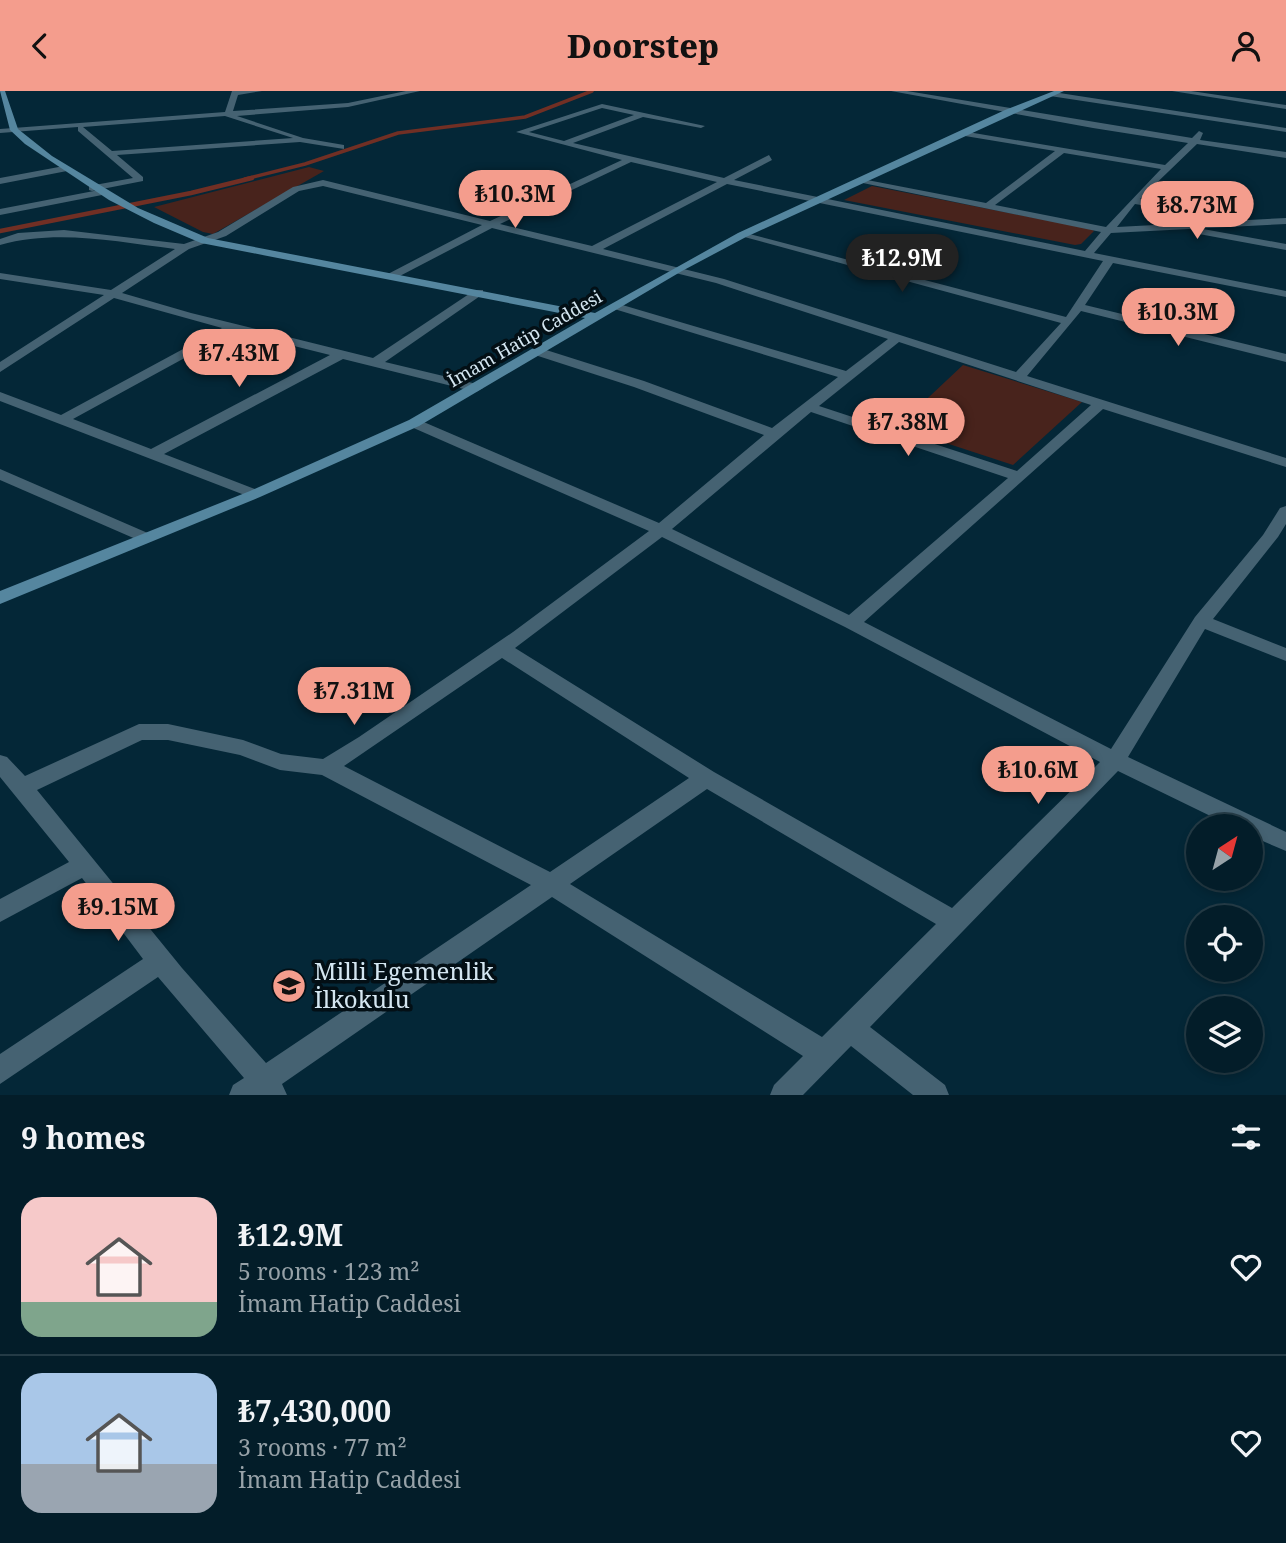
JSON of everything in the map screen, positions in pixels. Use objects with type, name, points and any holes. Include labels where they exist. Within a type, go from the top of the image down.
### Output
[{"type":"street","points":[[1,91],[14,130],[64,169],[134,212],[205,241],[598,317]]},
{"type":"street","points":[[228,115],[235,92],[258,91]]},
{"type":"street","points":[[352,91],[366,103]]},
{"type":"street","points":[[0,131],[366,103],[416,91]]},
{"type":"street","points":[[895,91],[1008,112],[1286,155]]},
{"type":"street","points":[[1176,91],[1286,107]]},
{"type":"street","points":[[1056,92],[1286,130]]},
{"type":"street","name":"İmam Hatip Caddesi","points":[[0,598],[144,537],[255,494],[414,423],[678,269],[742,235],[1056,92]]},
{"type":"street","points":[[701,126],[596,106],[520,132],[721,181],[1286,294]]},
{"type":"street","points":[[565,143],[643,114]]},
{"type":"street","points":[[228,115],[298,137],[300,140]]},
{"type":"street","points":[[1088,254],[1133,201],[1195,141],[1206,118]]},
{"type":"street","points":[[0,212],[140,179],[81,129]]},
{"type":"street","points":[[962,134],[1167,168]]},
{"type":"street","points":[[112,153],[300,140],[341,147]]},
{"type":"street","points":[[988,206],[1059,152]]},
{"type":"street","points":[[593,250],[769,158]]},
{"type":"street","points":[[390,277],[490,225],[628,160]]},
{"type":"street","points":[[0,181],[64,169]]},
{"type":"street","points":[[862,182],[1107,230],[1286,221]]},
{"type":"street","points":[[0,368],[185,247],[222,234],[282,197],[309,184],[333,185],[678,269],[1102,402],[1286,463]]},
{"type":"street","points":[[1133,201],[1250,223]]},
{"type":"street","points":[[1172,227],[1286,247]]},
{"type":"street","points":[[0,242],[19,234],[44,232],[185,247]]},
{"type":"street","points":[[742,235],[1069,321]]},
{"type":"street","points":[[1020,376],[1069,321],[1110,259]]},
{"type":"street","points":[[0,276],[111,294],[232,328],[476,388]]},
{"type":"street","points":[[376,362],[479,292]]},
{"type":"street","points":[[615,306],[848,376]]},
{"type":"street","points":[[1077,307],[1286,358]]},
{"type":"street","points":[[61,420],[232,328]]},
{"type":"street","points":[[327,767],[502,649],[661,530],[774,434],[898,337]]},
{"type":"street","points":[[539,352],[639,384],[774,434]]},
{"type":"street","points":[[152,454],[342,354]]},
{"type":"street","points":[[0,396],[255,494]]},
{"type":"street","points":[[852,623],[1102,402]]},
{"type":"street","points":[[809,407],[1018,476]]},
{"type":"street","points":[[414,423],[661,530],[852,623],[1115,760],[1286,842]]},
{"type":"street","points":[[0,474],[144,537]]},
{"type":"street","points":[[784,1095],[1115,760],[1200,621],[1278,540],[1286,511]]},
{"type":"street","points":[[1200,621],[1286,655]]},
{"type":"street","points":[[502,649],[706,778],[954,922]]},
{"type":"street","points":[[22,787],[139,732],[168,731],[243,748],[280,762],[327,767],[551,884],[824,1054]]},
{"type":"street","points":[[0,763],[86,864],[160,961],[251,1061],[260,1090],[706,778]]},
{"type":"street","points":[[0,911],[86,864]]},
{"type":"street","points":[[0,1070],[160,961]]},
{"type":"street","points":[[849,1027],[934,1095]]},
{"type":"shaded area","points":[[309,167],[324,171],[213,234],[203,232],[154,207]]},
{"type":"shaded area","points":[[872,186],[1094,231],[1081,244],[1075,245],[844,200]]},
{"type":"shaded area","points":[[963,365],[1082,402],[1013,465],[897,427]]},
{"type":"waterway","points":[[245,179],[305,164],[398,133],[525,117],[592,91]]},
{"type":"waterway","points":[[0,231],[191,193],[252,178]]},
{"type":"place","name":"Milli Egemenlik İlkokulu","points":[[289,986]]}]
